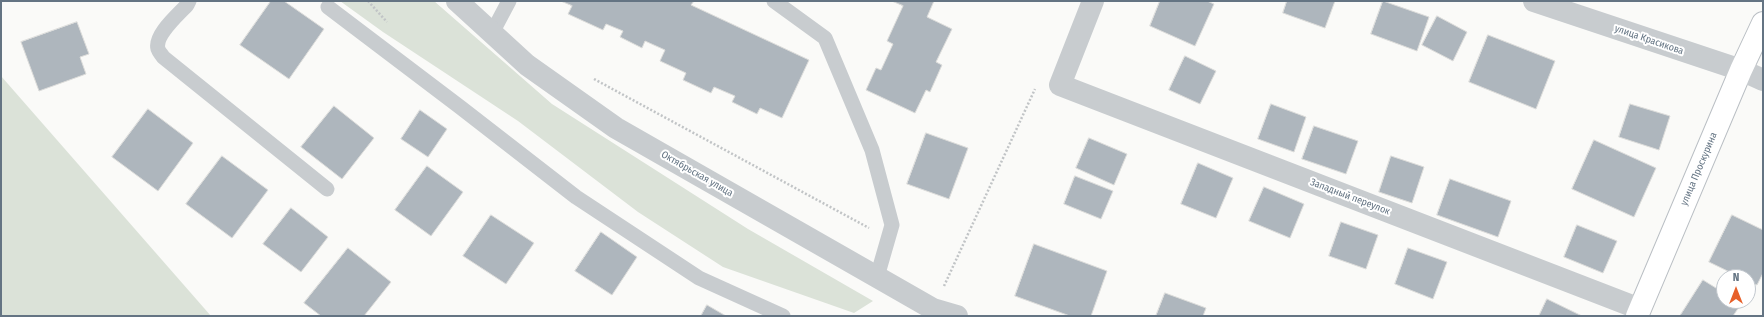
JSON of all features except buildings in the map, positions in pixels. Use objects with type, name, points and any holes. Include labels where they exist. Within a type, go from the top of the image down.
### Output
[{"type":"street","name":"Октябрьская улица","points":[[457,1],[527,66],[616,128],[877,277],[929,312],[957,316]]},
{"type":"street","points":[[1060,85],[1093,1]]},
{"type":"street","name":"улица Красикова","points":[[1534,1],[1741,70],[1763,80]]},
{"type":"street","name":"улица Проскурина","points":[[1638,313],[1741,70],[1763,23]]},
{"type":"street","name":"Западный переулок","points":[[1060,85],[1638,313]]},
{"type":"lane","points":[[189,1],[165,29],[159,40],[158,49],[163,57],[327,189]]},
{"type":"lane","points":[[492,33],[509,1]]},
{"type":"lane","points":[[774,1],[826,38],[872,150],[892,225],[877,277]]},
{"type":"lane","points":[[328,7],[576,197],[699,278],[783,316]]},
{"type":"path","points":[[587,75],[888,238]]},
{"type":"path","points":[[929,312],[1035,88],[1060,85]]},
{"type":"shaded area","points":[[340,1],[434,1],[552,104],[748,229],[873,301],[854,313],[723,267],[638,212],[518,121],[383,32]]},
{"type":"shaded area","points":[[1,76],[211,316],[1,316]]}]
